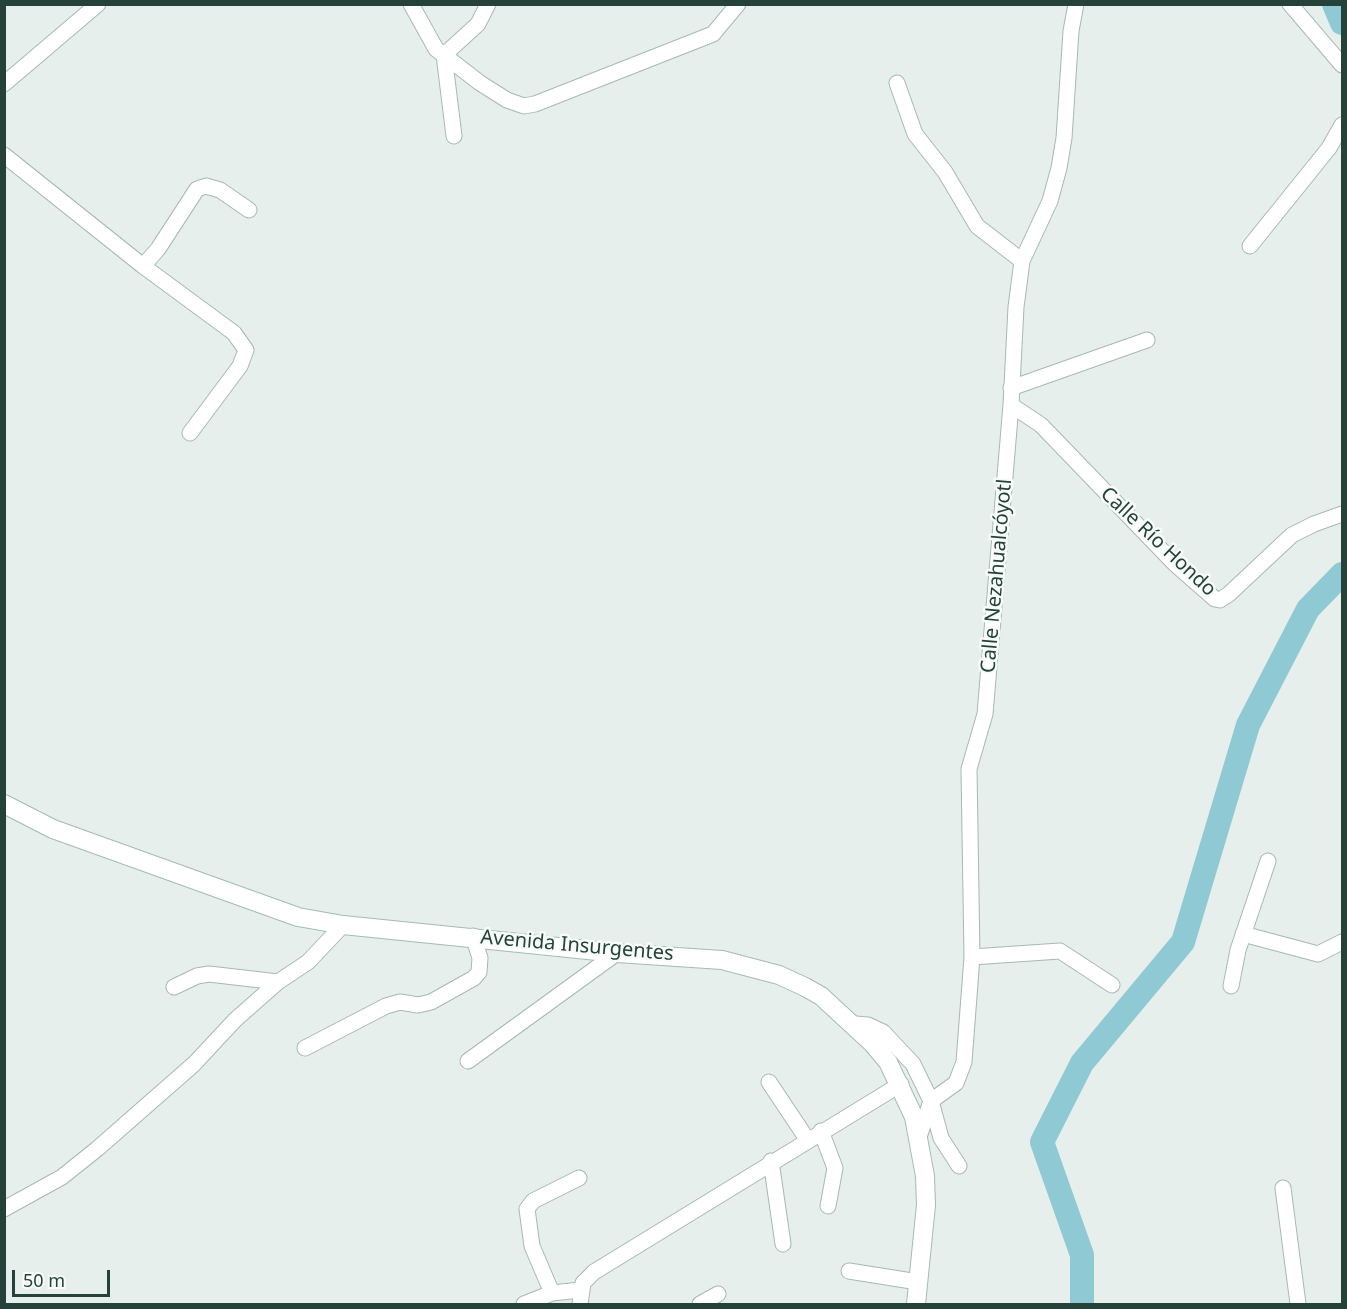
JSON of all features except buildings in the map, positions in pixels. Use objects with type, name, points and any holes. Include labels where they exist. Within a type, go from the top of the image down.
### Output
[{"type":"main road","name":"Avenida Insurgentes","points":[[4,804],[53,829],[298,917],[343,925],[472,936],[617,953],[722,960],[770,972],[820,996],[855,1024],[888,1062],[914,1117],[926,1176],[926,1205],[916,1305]]},
{"type":"street","points":[[4,84],[98,4]]},
{"type":"street","points":[[411,4],[429,39],[444,55],[507,100],[524,106],[535,104],[713,34],[738,4]]},
{"type":"street","points":[[444,55],[478,24],[489,4]]},
{"type":"street","name":"Calle Nezahualcóyotl","points":[[931,1101],[956,1083],[964,1062],[972,957],[969,769],[986,714],[1011,405],[1013,334],[1022,261],[1050,201],[1059,168],[1064,138],[1071,31],[1076,4]]},
{"type":"street","points":[[1290,4],[1342,65]]},
{"type":"street","points":[[444,55],[454,136]]},
{"type":"street","points":[[897,83],[915,134],[945,172],[977,226],[1022,261]]},
{"type":"street","points":[[1250,246],[1329,148],[1342,125]]},
{"type":"street","points":[[4,155],[143,266],[234,333],[246,350],[240,366],[190,433]]},
{"type":"street","points":[[143,266],[158,249],[197,189],[206,186],[220,190],[249,210]]},
{"type":"street","points":[[1011,388],[1147,340]]},
{"type":"street","name":"Calle Río Hondo","points":[[1011,405],[1041,425],[1175,564],[1215,599],[1224,598],[1229,594],[1292,535],[1342,514]]},
{"type":"street","points":[[1231,986],[1243,934],[1268,861]]},
{"type":"street","points":[[4,1209],[62,1177],[97,1149],[194,1064],[235,1020],[278,982],[308,962],[343,925]]},
{"type":"street","points":[[1243,934],[1318,954],[1342,942]]},
{"type":"street","points":[[305,1048],[386,1006],[400,1002],[418,1005],[431,1002],[474,978],[481,967],[472,936]]},
{"type":"street","points":[[972,957],[1060,951],[1112,985]]},
{"type":"street","points":[[468,1061],[617,953]]},
{"type":"street","points":[[174,987],[197,976],[209,974],[278,982]]},
{"type":"street","points":[[855,1024],[868,1025],[883,1032],[913,1064],[931,1101],[941,1138],[959,1166]]},
{"type":"street","points":[[770,1082],[807,1140]]},
{"type":"street","points":[[524,1305],[552,1293],[580,1297],[594,1272],[771,1161],[900,1084]]},
{"type":"street","points":[[919,1137],[931,1101]]},
{"type":"street","points":[[821,1131],[835,1168],[828,1206]]},
{"type":"street","points":[[771,1161],[783,1244]]},
{"type":"street","points":[[552,1293],[532,1246],[527,1209],[533,1201],[579,1178]]},
{"type":"street","points":[[1283,1188],[1298,1305]]},
{"type":"street","points":[[849,1271],[918,1282]]},
{"type":"street","points":[[700,1305],[718,1294]]},
{"type":"waterway","points":[[1334,4],[1342,23]]},
{"type":"waterway","points":[[1082,1304],[1082,1255],[1042,1142],[1082,1063],[1183,942],[1248,725],[1308,609],[1342,574]]}]
